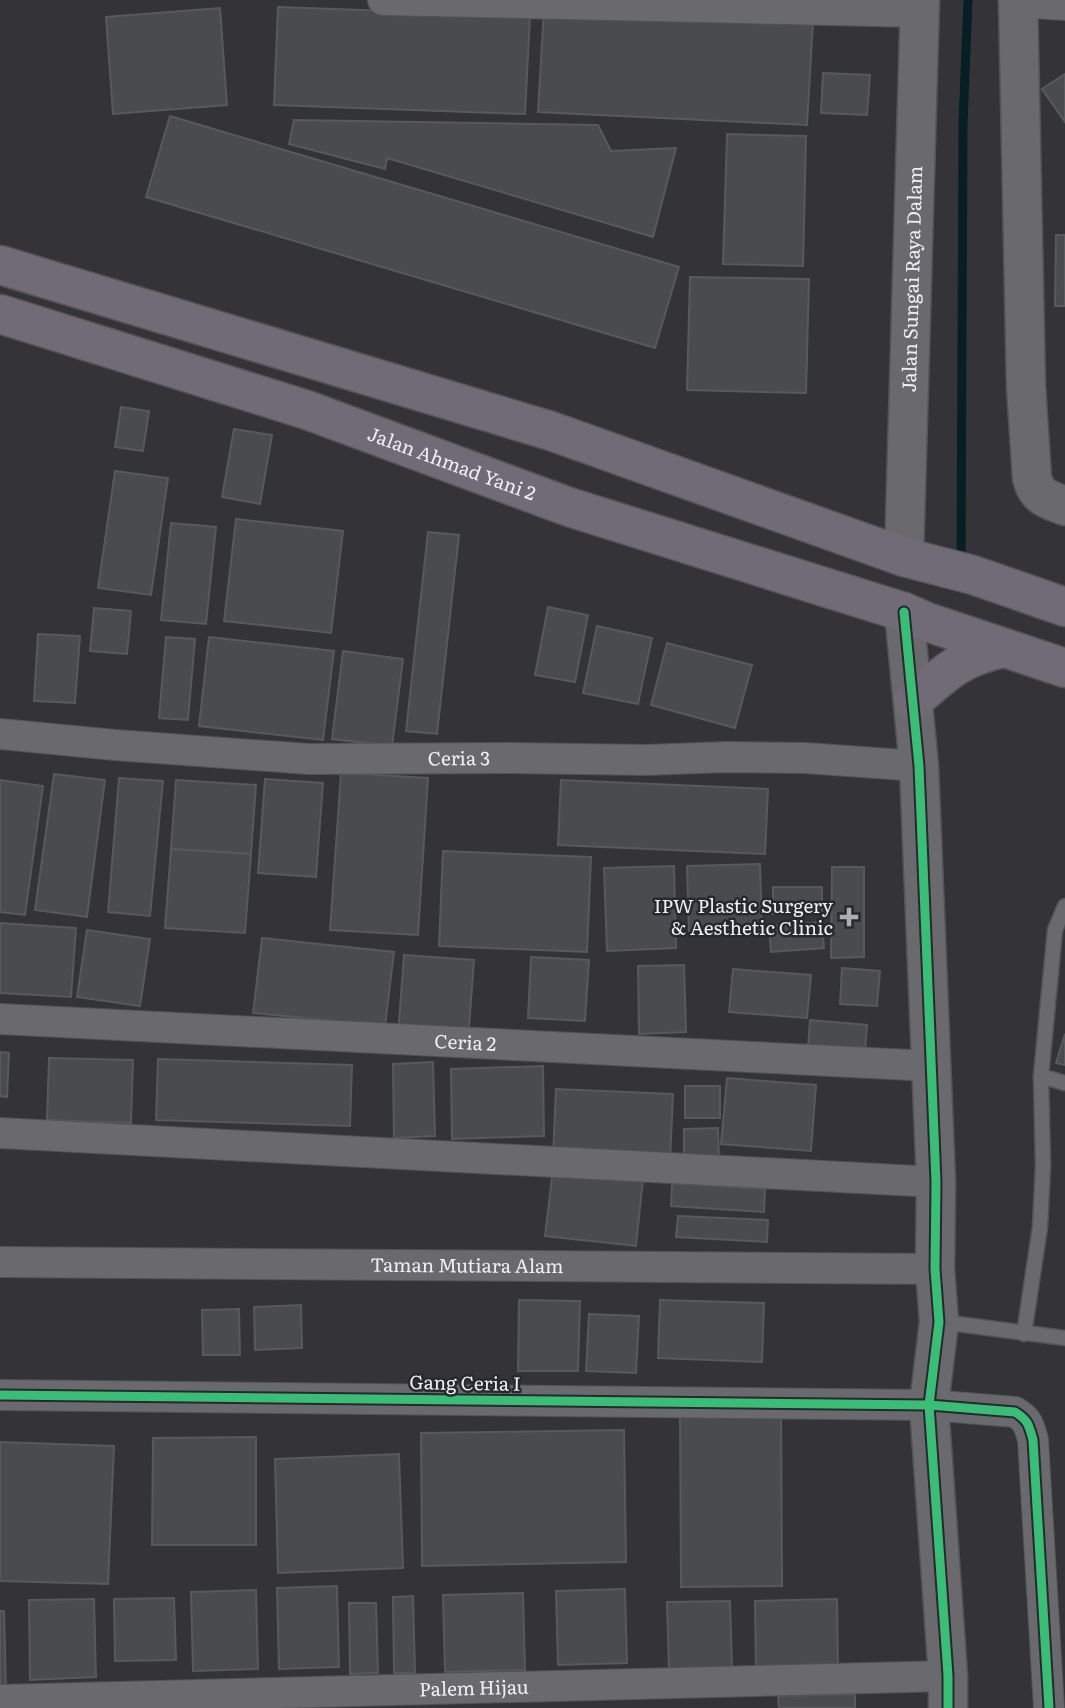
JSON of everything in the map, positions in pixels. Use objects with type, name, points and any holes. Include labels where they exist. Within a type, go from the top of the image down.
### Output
[{"type":"highway","points":[[0,265],[551,431],[920,561],[973,575],[1065,607]]},
{"type":"highway","name":"Jalan Ahmad Yani 2","points":[[0,314],[307,410],[569,507],[915,617],[1065,668]]},
{"type":"highway","points":[[912,701],[950,669],[980,653],[991,643]]},
{"type":"street","points":[[383,0],[919,6]]},
{"type":"street","points":[[1065,5],[1018,1],[1026,386],[1032,478],[1034,487],[1042,496],[1065,506]]},
{"type":"street","name":"Jalan Sungai Raya Dalam","points":[[919,6],[920,561]]},
{"type":"street","points":[[915,617],[912,701],[919,766],[939,1322],[929,1405],[948,1692]]},
{"type":"street","name":"Ceria 3","points":[[0,734],[309,759],[646,760],[753,757],[919,766]]},
{"type":"street","name":"Ceria 2","points":[[0,1019],[930,1066]]},
{"type":"street","points":[[0,1133],[936,1182]]},
{"type":"street","name":"Taman Mutiara Alam","points":[[0,1262],[935,1269]]},
{"type":"street","name":"Gang Ceria I","points":[[0,1395],[929,1405],[1014,1412],[1024,1417],[1032,1440],[1049,1708]]},
{"type":"street","name":"Palem Hijau","points":[[0,1700],[948,1692]]},
{"type":"lane","points":[[1024,1334],[1040,1227],[1043,1166],[1041,1076],[1055,930],[1065,906]]},
{"type":"lane","points":[[1041,1076],[1065,1083]]},
{"type":"lane","points":[[939,1322],[1065,1338]]},
{"type":"building","points":[[278,7],[530,16],[525,114],[274,105]]},
{"type":"building","points":[[220,8],[227,105],[113,114],[106,17]]},
{"type":"building","points":[[544,8],[813,21],[807,125],[538,112]]},
{"type":"building","points":[[823,73],[870,75],[867,115],[821,113]]},
{"type":"building","points":[[1065,74],[1065,122],[1042,89]]},
{"type":"building","points":[[170,116],[679,267],[655,348],[146,197]]},
{"type":"building","points":[[294,120],[598,125],[611,151],[676,148],[653,237],[387,158],[385,169],[289,144]]},
{"type":"building","points":[[727,134],[806,136],[803,266],[723,264]]},
{"type":"building","points":[[1056,235],[1065,235],[1065,306],[1055,306]]},
{"type":"building","points":[[690,277],[809,279],[806,393],[687,390]]},
{"type":"building","points":[[121,407],[149,411],[143,451],[115,447]]},
{"type":"building","points":[[234,429],[272,435],[260,504],[222,497]]},
{"type":"building","points":[[115,471],[168,478],[151,595],[98,588]]},
{"type":"building","points":[[236,519],[343,531],[331,633],[224,621]]},
{"type":"building","points":[[171,523],[216,527],[206,624],[161,620]]},
{"type":"building","points":[[428,532],[459,535],[437,734],[406,731]]},
{"type":"building","points":[[548,607],[588,615],[575,682],[535,675]]},
{"type":"building","points":[[94,608],[131,611],[127,654],[90,651]]},
{"type":"building","points":[[597,626],[652,638],[638,704],[583,693]]},
{"type":"building","points":[[38,634],[80,636],[75,703],[34,701]]},
{"type":"building","points":[[166,637],[195,639],[188,720],[159,718]]},
{"type":"building","points":[[209,637],[334,651],[323,740],[199,726]]},
{"type":"building","points":[[667,643],[752,665],[735,728],[651,705]]},
{"type":"building","points":[[343,651],[403,659],[392,746],[332,739]]},
{"type":"building","points":[[341,773],[428,778],[418,935],[330,930]]},
{"type":"building","points":[[54,774],[105,780],[87,917],[35,910]]},
{"type":"building","points":[[119,778],[163,781],[150,916],[108,912]]},
{"type":"building","points":[[265,779],[323,783],[316,877],[258,873]]},
{"type":"building","points":[[0,780],[43,786],[25,915],[0,912]]},
{"type":"building","points":[[176,780],[256,785],[251,854],[171,849]]},
{"type":"building","points":[[561,780],[768,789],[765,854],[558,845]]},
{"type":"building","points":[[171,849],[251,854],[245,933],[165,928]]},
{"type":"building","points":[[443,851],[591,857],[587,952],[439,946]]},
{"type":"building","points":[[760,864],[762,930],[689,932],[687,866]]},
{"type":"building","points":[[674,866],[676,948],[607,951],[604,868]]},
{"type":"building","points":[[832,867],[864,867],[864,957],[831,958]]},
{"type":"building","points":[[773,887],[822,887],[822,914],[773,914]]},
{"type":"building","points":[[822,922],[824,948],[771,952],[769,926]]},
{"type":"building","points":[[0,923],[76,928],[71,997],[0,993]]},
{"type":"building","points":[[87,930],[150,939],[140,1006],[77,997]]},
{"type":"building","points":[[262,938],[394,952],[385,1026],[253,1013]]},
{"type":"building","points":[[404,955],[474,960],[468,1040],[398,1035]]},
{"type":"building","points":[[531,957],[589,960],[585,1021],[528,1018]]},
{"type":"building","points":[[684,965],[686,1032],[639,1034],[638,966]]},
{"type":"building","points":[[842,968],[880,971],[877,1006],[840,1004]]},
{"type":"building","points":[[733,969],[811,975],[807,1018],[729,1012]]},
{"type":"building","points":[[810,1020],[867,1025],[865,1052],[808,1048]]},
{"type":"building","points":[[1065,1034],[1065,1065],[1056,1063]]},
{"type":"building","points":[[0,1052],[9,1053],[7,1097],[0,1096]]},
{"type":"building","points":[[49,1058],[133,1060],[131,1123],[47,1120]]},
{"type":"building","points":[[158,1059],[352,1065],[350,1126],[156,1120]]},
{"type":"building","points":[[433,1062],[435,1136],[394,1138],[393,1064]]},
{"type":"building","points":[[543,1066],[544,1136],[452,1139],[451,1069]]},
{"type":"building","points":[[727,1078],[816,1085],[811,1151],[721,1144]]},
{"type":"building","points":[[685,1086],[720,1086],[720,1118],[685,1118]]},
{"type":"building","points":[[556,1089],[673,1094],[670,1161],[553,1156]]},
{"type":"building","points":[[718,1128],[719,1160],[684,1161],[684,1129]]},
{"type":"building","points":[[553,1169],[643,1179],[636,1246],[545,1236]]},
{"type":"building","points":[[672,1183],[765,1189],[764,1212],[671,1206]]},
{"type":"building","points":[[678,1216],[768,1220],[767,1242],[676,1237]]},
{"type":"building","points":[[519,1300],[580,1301],[578,1371],[518,1371]]},
{"type":"building","points":[[660,1300],[764,1303],[762,1362],[658,1358]]},
{"type":"building","points":[[301,1305],[302,1348],[255,1350],[254,1307]]},
{"type":"building","points":[[239,1309],[240,1355],[203,1355],[202,1310]]},
{"type":"building","points":[[589,1314],[639,1316],[636,1373],[586,1371]]},
{"type":"building","points":[[781,1405],[782,1586],[681,1587],[680,1407]]},
{"type":"building","points":[[624,1430],[626,1562],[422,1566],[421,1433]]},
{"type":"building","points":[[256,1437],[256,1545],[152,1545],[153,1438]]},
{"type":"building","points":[[0,1442],[114,1446],[108,1584],[0,1581]]},
{"type":"building","points":[[399,1454],[403,1568],[278,1573],[275,1459]]},
{"type":"building","points":[[337,1586],[339,1667],[279,1669],[277,1588]]},
{"type":"building","points":[[625,1589],[627,1663],[558,1665],[556,1591]]},
{"type":"building","points":[[256,1590],[258,1669],[193,1671],[191,1592]]},
{"type":"building","points":[[523,1593],[525,1670],[445,1672],[443,1595]]},
{"type":"building","points":[[413,1596],[415,1673],[394,1673],[393,1597]]},
{"type":"building","points":[[174,1598],[176,1660],[115,1661],[114,1599]]},
{"type":"building","points":[[94,1599],[96,1677],[30,1680],[29,1600]]},
{"type":"building","points":[[837,1599],[838,1667],[756,1669],[755,1601]]},
{"type":"building","points":[[730,1601],[732,1668],[669,1670],[667,1602]]},
{"type":"building","points":[[349,1603],[376,1603],[378,1673],[350,1674]]},
{"type":"building","points":[[0,1611],[4,1611],[6,1689],[0,1690]]},
{"type":"building","points":[[855,1694],[855,1708],[779,1708],[778,1696]]},
{"type":"waterway","points":[[961,562],[963,124],[968,0]]},
{"type":"cycle path","points":[[904,612],[919,766],[936,1182],[935,1269],[939,1322],[929,1405],[948,1708]]},
{"type":"cycle path","points":[[0,1395],[929,1405],[1015,1412],[1027,1423],[1033,1440],[1049,1708]]},
{"type":"place","name":"IPW Plastic Surgery & Aesthetic Clinic","points":[[849,917]]}]
